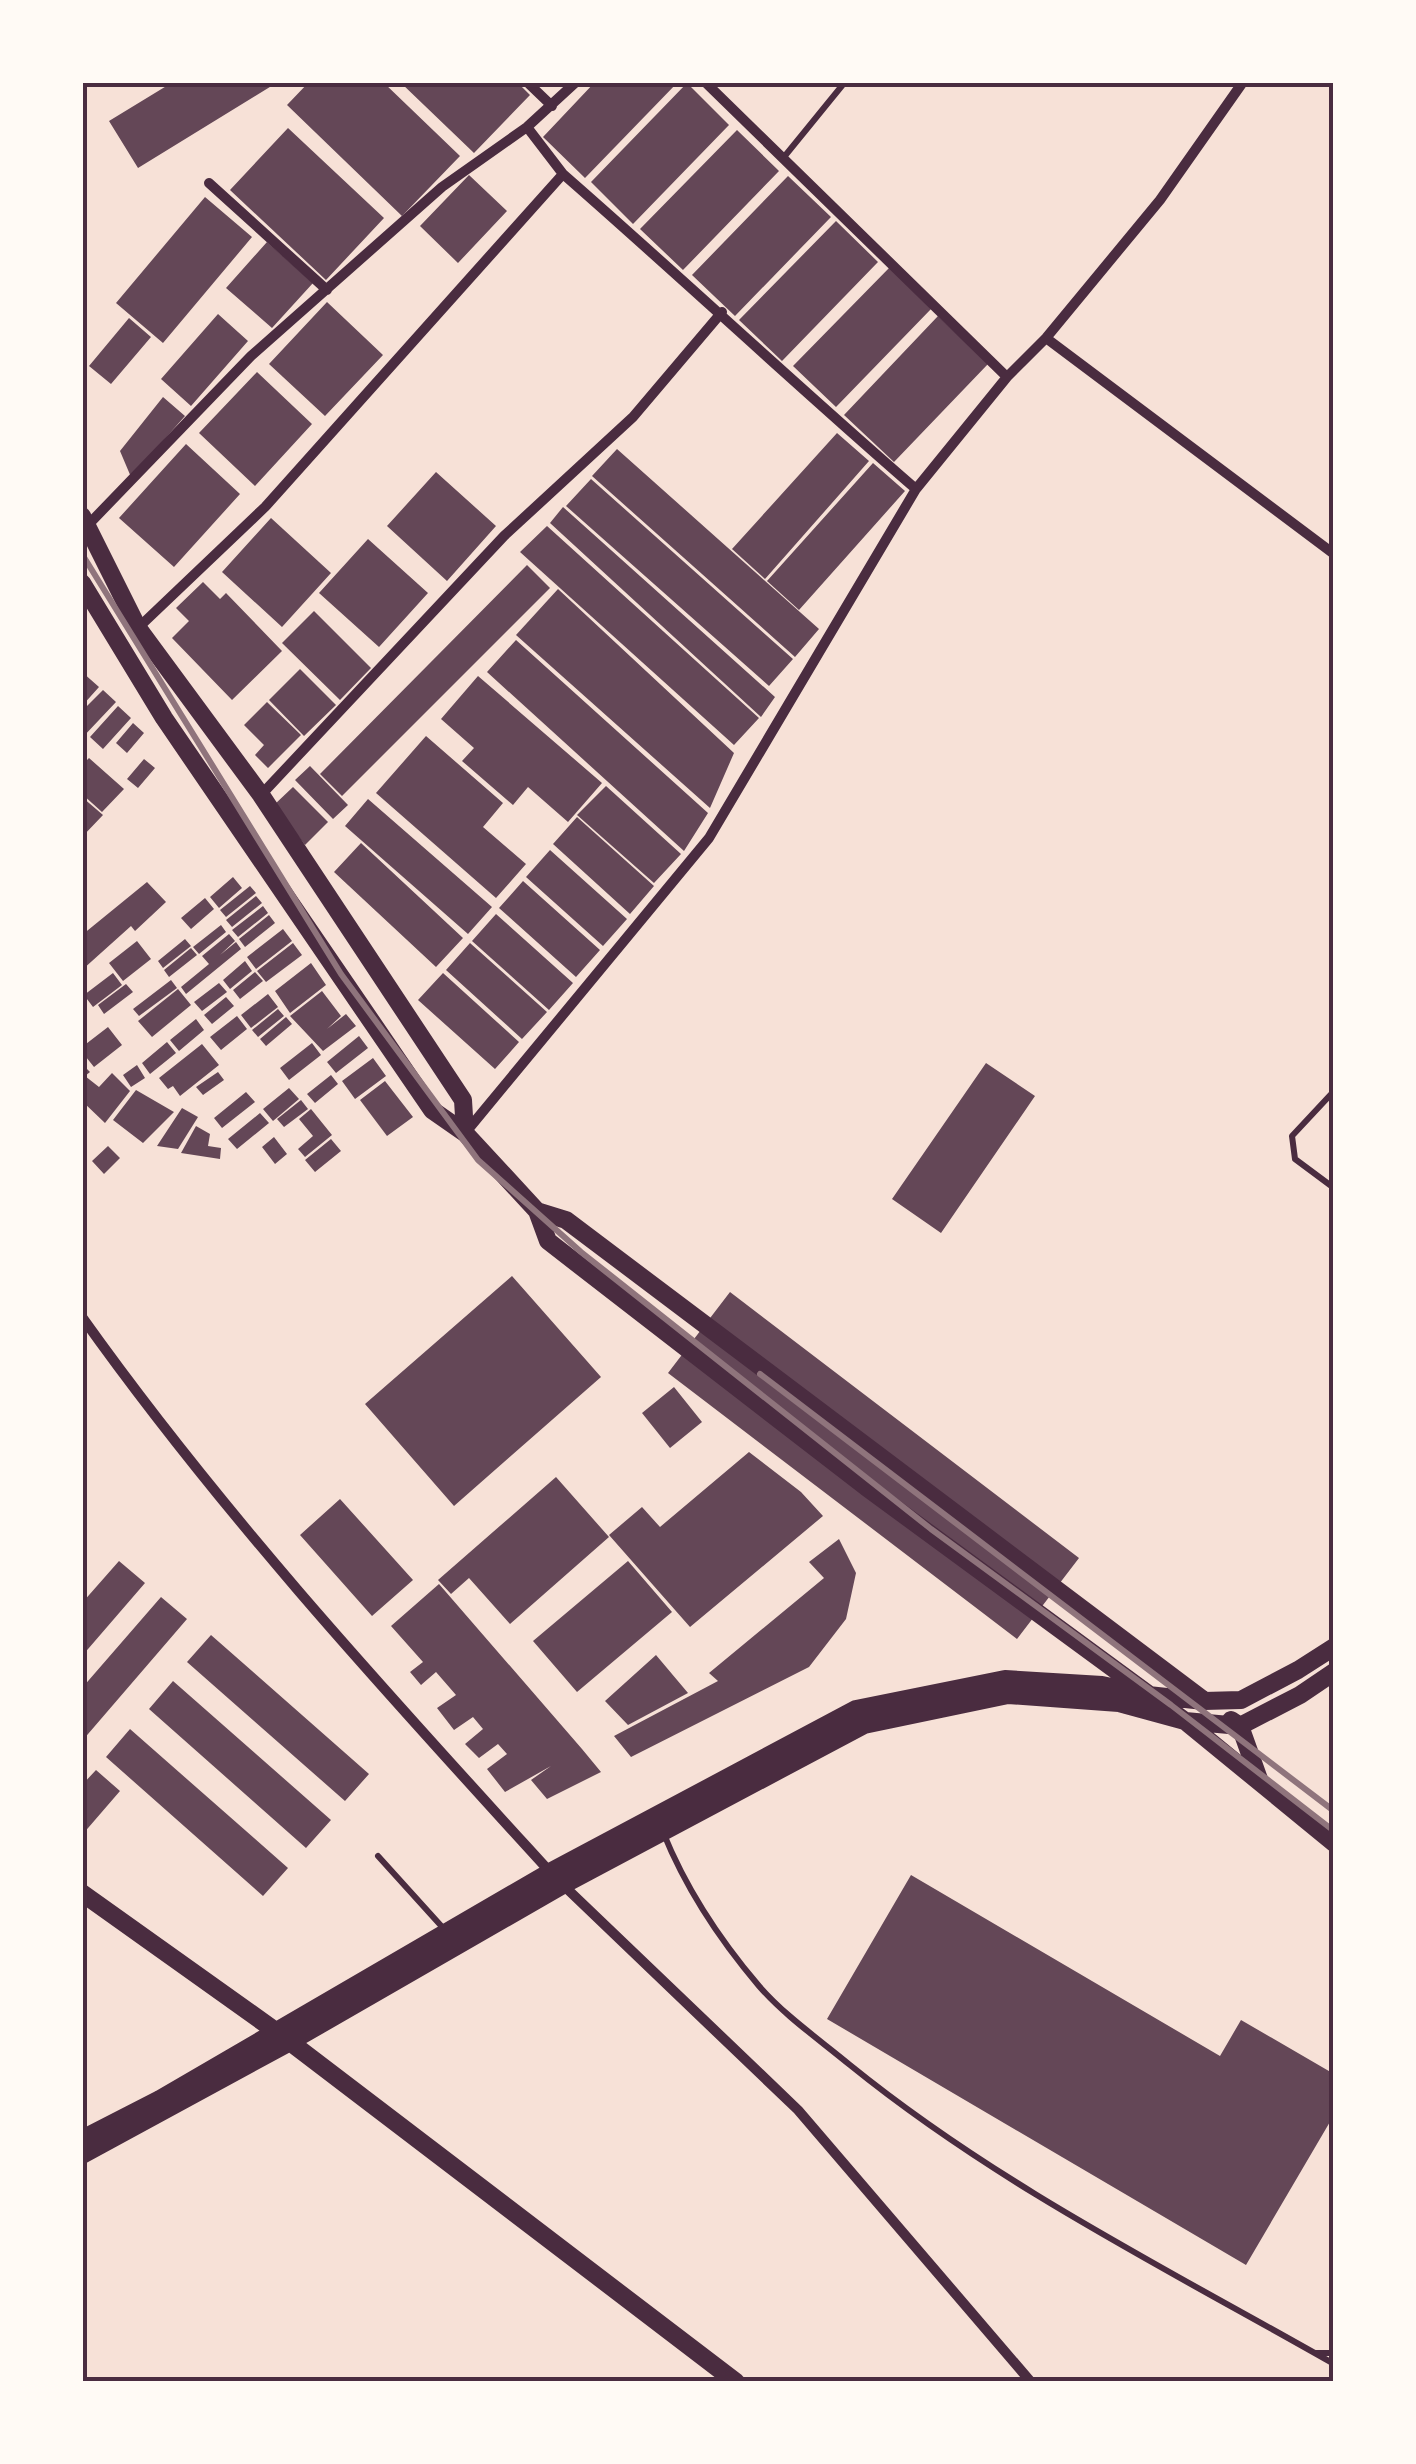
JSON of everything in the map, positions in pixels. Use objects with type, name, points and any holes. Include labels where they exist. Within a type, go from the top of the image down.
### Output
[{"type":"main road","points":[[85,520],[138,628],[261,795],[464,1100],[465,1133]]},
{"type":"main road","points":[[82,584],[164,718],[432,1110],[465,1133],[537,1212],[548,1241],[866,1487],[1186,1721],[1334,1842]]},
{"type":"main road","points":[[537,1212],[566,1220],[1240,1726],[1260,1782]]},
{"type":"main road","points":[[82,2155],[856,1709],[1005,1679],[1102,1685],[1204,1701],[1241,1700],[1334,1646]]},
{"type":"main road","points":[[556,1879],[662,1831],[864,1725],[1008,1696],[1118,1704],[1186,1721],[1240,1726],[1330,1675],[1314,1660]]},
{"type":"main road","points":[[82,1893],[284,2037],[736,2382]]},
{"type":"main road","points":[[82,2139],[284,2037]]},
{"type":"street","points":[[527,82],[552,106]]},
{"type":"street","points":[[85,520],[251,356],[442,187],[527,127],[576,82]]},
{"type":"street","points":[[705,82],[1007,377]]},
{"type":"street","points":[[465,1133],[709,838],[916,489],[1160,200],[1243,82]]},
{"type":"street","points":[[527,127],[564,174],[916,489]]},
{"type":"street","points":[[138,628],[264,507],[564,174]]},
{"type":"street","points":[[209,183],[327,290]]},
{"type":"street","points":[[261,795],[504,536],[632,416],[722,312]]},
{"type":"street","points":[[1046,338],[1334,554]]},
{"type":"street","points":[[82,1317],[144,1405],[327,1627],[556,1879],[798,2110],[1031,2382]]},
{"type":"lane","points":[[783,158],[846,82]]},
{"type":"lane","points":[[1334,1090],[1292,1136],[1295,1160],[1334,1188]]},
{"type":"lane","points":[[662,1831],[702,1911],[761,1988],[881,2090],[932,2129],[1086,2226],[1334,2364]]},
{"type":"lane","points":[[378,1856],[452,1939]]},
{"type":"lane","points":[[1314,2353],[1334,2353]]},
{"type":"building","points":[[173,82],[278,82],[138,168],[109,121]]},
{"type":"building","points":[[309,82],[383,82],[460,156],[402,216],[287,105]]},
{"type":"building","points":[[400,82],[517,82],[530,95],[474,153]]},
{"type":"building","points":[[595,82],[678,82],[585,178],[543,137]]},
{"type":"building","points":[[687,83],[729,125],[633,224],[591,182]]},
{"type":"building","points":[[288,128],[384,218],[326,280],[230,190]]},
{"type":"building","points":[[737,130],[779,171],[683,270],[640,229]]},
{"type":"building","points":[[469,175],[507,211],[458,263],[420,226]]},
{"type":"building","points":[[788,176],[831,217],[735,316],[692,275]]},
{"type":"building","points":[[205,197],[252,237],[163,343],[116,303]]},
{"type":"building","points":[[836,221],[878,262],[782,361],[739,320]]},
{"type":"building","points":[[267,242],[313,283],[272,328],[226,288]]},
{"type":"building","points":[[890,267],[932,308],[836,407],[793,366]]},
{"type":"building","points":[[327,302],[383,355],[325,416],[269,364]]},
{"type":"building","points":[[218,314],[248,341],[191,406],[161,379]]},
{"type":"building","points":[[938,316],[988,364],[894,462],[844,415]]},
{"type":"building","points":[[129,318],[151,337],[111,384],[89,366]]},
{"type":"building","points":[[257,372],[312,424],[255,486],[199,433]]},
{"type":"building","points":[[163,397],[185,416],[131,477],[120,451]]},
{"type":"building","points":[[837,433],[869,461],[765,579],[732,549]]},
{"type":"building","points":[[186,444],[240,494],[174,567],[119,518]]},
{"type":"building","points":[[617,449],[819,629],[795,657],[592,476]]},
{"type":"building","points":[[873,463],[905,491],[799,610],[767,581]]},
{"type":"building","points":[[436,472],[496,526],[447,581],[387,526]]},
{"type":"building","points":[[591,479],[793,659],[769,686],[566,506]]},
{"type":"building","points":[[563,507],[775,697],[761,717],[550,523]]},
{"type":"building","points":[[271,518],[331,573],[282,627],[222,572]]},
{"type":"building","points":[[547,526],[759,718],[734,745],[520,552]]},
{"type":"building","points":[[368,539],[428,593],[379,647],[319,593]]},
{"type":"building","points":[[527,565],[550,588],[342,796],[320,774]]},
{"type":"building","points":[[203,582],[220,599],[226,593],[282,651],[232,700],[172,638],[189,621],[176,608]]},
{"type":"building","points":[[558,589],[734,753],[710,808],[516,635]]},
{"type":"building","points":[[314,611],[371,668],[340,700],[282,643]]},
{"type":"building","points":[[516,640],[708,813],[684,851],[487,672]]},
{"type":"building","points":[[300,669],[336,705],[304,736],[269,700]]},
{"type":"building","points":[[82,672],[99,687],[82,706]]},
{"type":"building","points":[[478,676],[602,783],[568,822],[528,787],[513,805],[462,761],[474,748],[441,719]]},
{"type":"building","points":[[103,690],[116,702],[82,738],[82,711]]},
{"type":"building","points":[[267,702],[301,735],[268,768],[255,755],[264,745],[244,725]]},
{"type":"building","points":[[118,706],[131,718],[103,749],[90,737]]},
{"type":"building","points":[[133,723],[144,733],[127,753],[116,743]]},
{"type":"building","points":[[426,736],[503,803],[483,827],[526,864],[496,898],[376,793]]},
{"type":"building","points":[[89,758],[124,789],[102,812],[82,794],[82,765]]},
{"type":"building","points":[[144,759],[155,768],[138,788],[127,779]]},
{"type":"building","points":[[310,766],[348,805],[333,819],[295,780]]},
{"type":"building","points":[[606,786],[681,854],[654,883],[577,815]]},
{"type":"building","points":[[293,787],[328,822],[305,845],[274,805]]},
{"type":"building","points":[[82,797],[103,815],[82,837]]},
{"type":"building","points":[[368,799],[492,907],[468,934],[345,826]]},
{"type":"building","points":[[577,817],[654,886],[630,914],[553,844]]},
{"type":"building","points":[[361,843],[463,938],[436,967],[334,872]]},
{"type":"building","points":[[550,850],[627,919],[603,946],[526,877]]},
{"type":"building","points":[[233,877],[242,888],[219,908],[210,897]]},
{"type":"building","points":[[523,881],[600,950],[576,977],[499,908]]},
{"type":"building","points":[[147,882],[166,902],[135,931],[131,926],[82,970],[82,935]]},
{"type":"building","points":[[250,886],[256,893],[226,917],[220,910]]},
{"type":"building","points":[[256,896],[262,903],[232,927],[226,920]]},
{"type":"building","points":[[205,898],[214,909],[191,929],[181,918]]},
{"type":"building","points":[[263,906],[268,913],[238,937],[232,930]]},
{"type":"building","points":[[496,914],[573,983],[549,1010],[472,941]]},
{"type":"building","points":[[269,915],[275,923],[245,947],[239,939]]},
{"type":"building","points":[[221,925],[226,932],[199,954],[193,947]]},
{"type":"building","points":[[283,929],[292,941],[256,969],[247,957]]},
{"type":"building","points":[[229,934],[235,941],[220,955],[236,942],[241,949],[186,994],[181,987],[209,964],[202,956]]},
{"type":"building","points":[[185,939],[191,946],[163,968],[158,961]]},
{"type":"building","points":[[137,941],[151,959],[123,981],[109,963]]},
{"type":"building","points":[[293,943],[302,955],[266,982],[257,971]]},
{"type":"building","points":[[470,943],[547,1012],[522,1039],[446,970]]},
{"type":"building","points":[[191,948],[197,955],[169,977],[164,970]]},
{"type":"building","points":[[245,961],[252,971],[230,989],[223,980]]},
{"type":"building","points":[[311,963],[326,985],[290,1013],[275,991]]},
{"type":"building","points":[[255,972],[263,981],[240,999],[233,990]]},
{"type":"building","points":[[113,973],[122,985],[93,1007],[84,995]]},
{"type":"building","points":[[443,973],[519,1042],[495,1069],[418,1000]]},
{"type":"building","points":[[171,980],[177,988],[139,1016],[133,1009]]},
{"type":"building","points":[[219,983],[227,992],[202,1011],[194,1002]]},
{"type":"building","points":[[126,984],[133,992],[104,1014],[98,1005]]},
{"type":"building","points":[[178,989],[191,1005],[152,1037],[138,1021]]},
{"type":"building","points":[[322,991],[341,1016],[327,1029],[346,1014],[356,1026],[323,1051],[290,1016]]},
{"type":"building","points":[[268,994],[278,1007],[251,1028],[241,1015]]},
{"type":"building","points":[[226,997],[234,1006],[212,1024],[204,1015]]},
{"type":"building","points":[[278,1009],[284,1016],[258,1037],[252,1030]]},
{"type":"building","points":[[237,1016],[247,1029],[221,1050],[210,1037]]},
{"type":"building","points":[[286,1017],[292,1024],[266,1046],[260,1039]]},
{"type":"building","points":[[196,1019],[204,1030],[179,1051],[170,1040]]},
{"type":"building","points":[[108,1027],[122,1045],[94,1067],[82,1047]]},
{"type":"building","points":[[359,1036],[368,1048],[336,1073],[327,1062]]},
{"type":"building","points":[[167,1042],[176,1053],[150,1074],[142,1063]]},
{"type":"building","points":[[312,1043],[321,1055],[289,1080],[280,1068]]},
{"type":"building","points":[[202,1044],[219,1065],[180,1096],[173,1086],[168,1089],[159,1078]]},
{"type":"building","points":[[373,1058],[386,1076],[355,1099],[342,1081]]},
{"type":"building","points":[[986,1063],[1035,1096],[941,1233],[892,1199]]},
{"type":"building","points":[[82,1064],[90,1072],[85,1076],[99,1087],[112,1073],[130,1091],[105,1123],[82,1101]]},
{"type":"building","points":[[137,1065],[145,1078],[131,1087],[123,1075]]},
{"type":"building","points":[[218,1072],[224,1080],[203,1095],[196,1087]]},
{"type":"building","points":[[331,1075],[338,1084],[315,1103],[307,1094]]},
{"type":"building","points":[[385,1081],[413,1117],[387,1136],[360,1100]]},
{"type":"building","points":[[289,1088],[299,1099],[273,1121],[263,1109]]},
{"type":"building","points":[[136,1090],[174,1112],[143,1143],[113,1120]]},
{"type":"building","points":[[246,1092],[255,1102],[222,1128],[214,1118]]},
{"type":"building","points":[[301,1100],[308,1109],[284,1127],[277,1119]]},
{"type":"building","points":[[182,1108],[198,1117],[178,1149],[157,1146]]},
{"type":"building","points":[[311,1109],[332,1135],[305,1157],[298,1149],[313,1136],[299,1119]]},
{"type":"building","points":[[260,1113],[269,1123],[237,1149],[228,1139]]},
{"type":"building","points":[[196,1126],[210,1134],[208,1146],[221,1148],[220,1159],[181,1153]]},
{"type":"building","points":[[274,1137],[287,1154],[275,1164],[262,1147]]},
{"type":"building","points":[[331,1139],[341,1151],[315,1172],[305,1160]]},
{"type":"building","points":[[108,1146],[120,1158],[104,1174],[92,1161]]},
{"type":"building","points":[[512,1276],[601,1377],[454,1506],[365,1404]]},
{"type":"building","points":[[730,1292],[1079,1558],[1017,1639],[668,1373]]},
{"type":"building","points":[[674,1387],[702,1422],[670,1448],[642,1413]]},
{"type":"building","points":[[749,1452],[801,1492],[823,1516],[690,1627],[609,1535],[642,1507],[660,1527]]},
{"type":"building","points":[[556,1477],[609,1537],[510,1624],[469,1578],[451,1594],[438,1580]]},
{"type":"building","points":[[340,1499],[413,1580],[372,1616],[300,1535]]},
{"type":"building","points":[[839,1539],[856,1573],[846,1619],[809,1667],[631,1757],[614,1736],[718,1681],[709,1673],[824,1578],[809,1562]]},
{"type":"building","points":[[119,1561],[145,1583],[82,1656],[82,1603]]},
{"type":"building","points":[[628,1561],[672,1612],[577,1692],[533,1641]]},
{"type":"building","points":[[439,1584],[601,1772],[547,1799],[531,1780],[551,1766],[505,1792],[487,1769],[507,1754],[498,1744],[479,1758],[465,1744],[483,1729],[473,1717],[454,1730],[437,1708],[456,1695],[436,1672],[421,1685],[410,1672],[423,1662],[391,1626]]},
{"type":"building","points":[[161,1597],[187,1619],[82,1741],[82,1688]]},
{"type":"building","points":[[211,1635],[369,1774],[345,1801],[187,1662]]},
{"type":"building","points":[[656,1655],[688,1693],[628,1725],[605,1701]]},
{"type":"building","points":[[173,1681],[331,1820],[306,1848],[149,1709]]},
{"type":"building","points":[[130,1729],[288,1868],[263,1896],[106,1757]]},
{"type":"building","points":[[96,1770],[120,1791],[82,1835],[82,1785]]},
{"type":"building","points":[[911,1875],[1220,2056],[1241,2020],[1334,2074],[1334,2115],[1246,2265],[827,2019]]},
{"type":"railway","points":[[82,554],[341,974],[478,1160],[581,1252],[931,1529],[1171,1705],[1334,1831]]},
{"type":"railway","points":[[760,1374],[1334,1811]]}]
